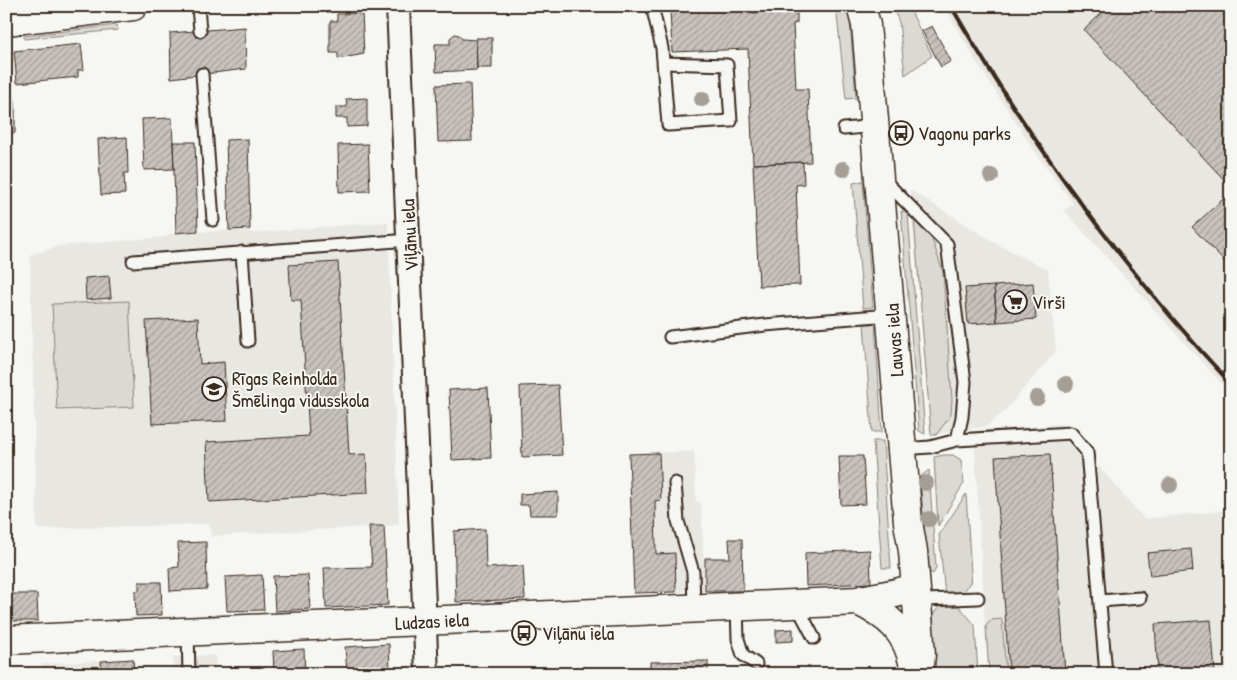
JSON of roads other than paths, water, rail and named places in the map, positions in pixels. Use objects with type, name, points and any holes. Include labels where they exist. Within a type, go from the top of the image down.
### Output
[{"type":"street","points":[[6,22],[133,6]]},
{"type":"street","name":"Viļānu iela","points":[[398,6],[410,240],[427,674]]},
{"type":"street","name":"Lauvas iela","points":[[861,6],[866,25],[902,449],[916,586],[921,655],[918,674]]},
{"type":"street","name":"Ludzas iela","points":[[6,640],[425,622],[796,602],[858,601],[878,595],[900,594],[916,586]]},
{"type":"street","name":"Ludzas iela","points":[[858,601],[877,610],[894,623],[910,647],[918,674]]},
{"type":"lane","points":[[198,6],[200,31]]},
{"type":"lane","points":[[652,6],[662,48],[668,125],[731,121],[727,65],[664,64]]},
{"type":"lane","points":[[202,74],[213,220]]},
{"type":"lane","points":[[844,129],[874,126]]},
{"type":"lane","points":[[879,175],[947,244],[965,382],[962,417],[957,440]]},
{"type":"lane","points":[[133,261],[410,240]]},
{"type":"lane","points":[[242,252],[248,341]]},
{"type":"lane","points":[[670,337],[765,325],[892,315]]},
{"type":"lane","points":[[902,449],[930,447],[957,440],[1071,433],[1087,452],[1106,674]]},
{"type":"lane","points":[[675,483],[678,521],[693,572],[694,608]]},
{"type":"lane","points":[[916,586],[925,600],[978,598]]},
{"type":"lane","points":[[1100,601],[1140,598]]},
{"type":"lane","points":[[796,602],[814,638]]},
{"type":"lane","points":[[737,605],[738,638],[743,655],[756,664]]},
{"type":"lane","points":[[188,632],[189,674]]},
{"type":"railway","points":[[951,6],[1013,106],[1080,203],[1153,296],[1231,384]]},
{"type":"place","name":"Vagonu parks","points":[[901,133]]},
{"type":"place","name":"Virši","points":[[1015,302]]},
{"type":"place","name":"Rīgas Reinholda Šmēlinga vidusskola","points":[[214,389]]},
{"type":"place","name":"Viļānu iela","points":[[524,633]]}]
